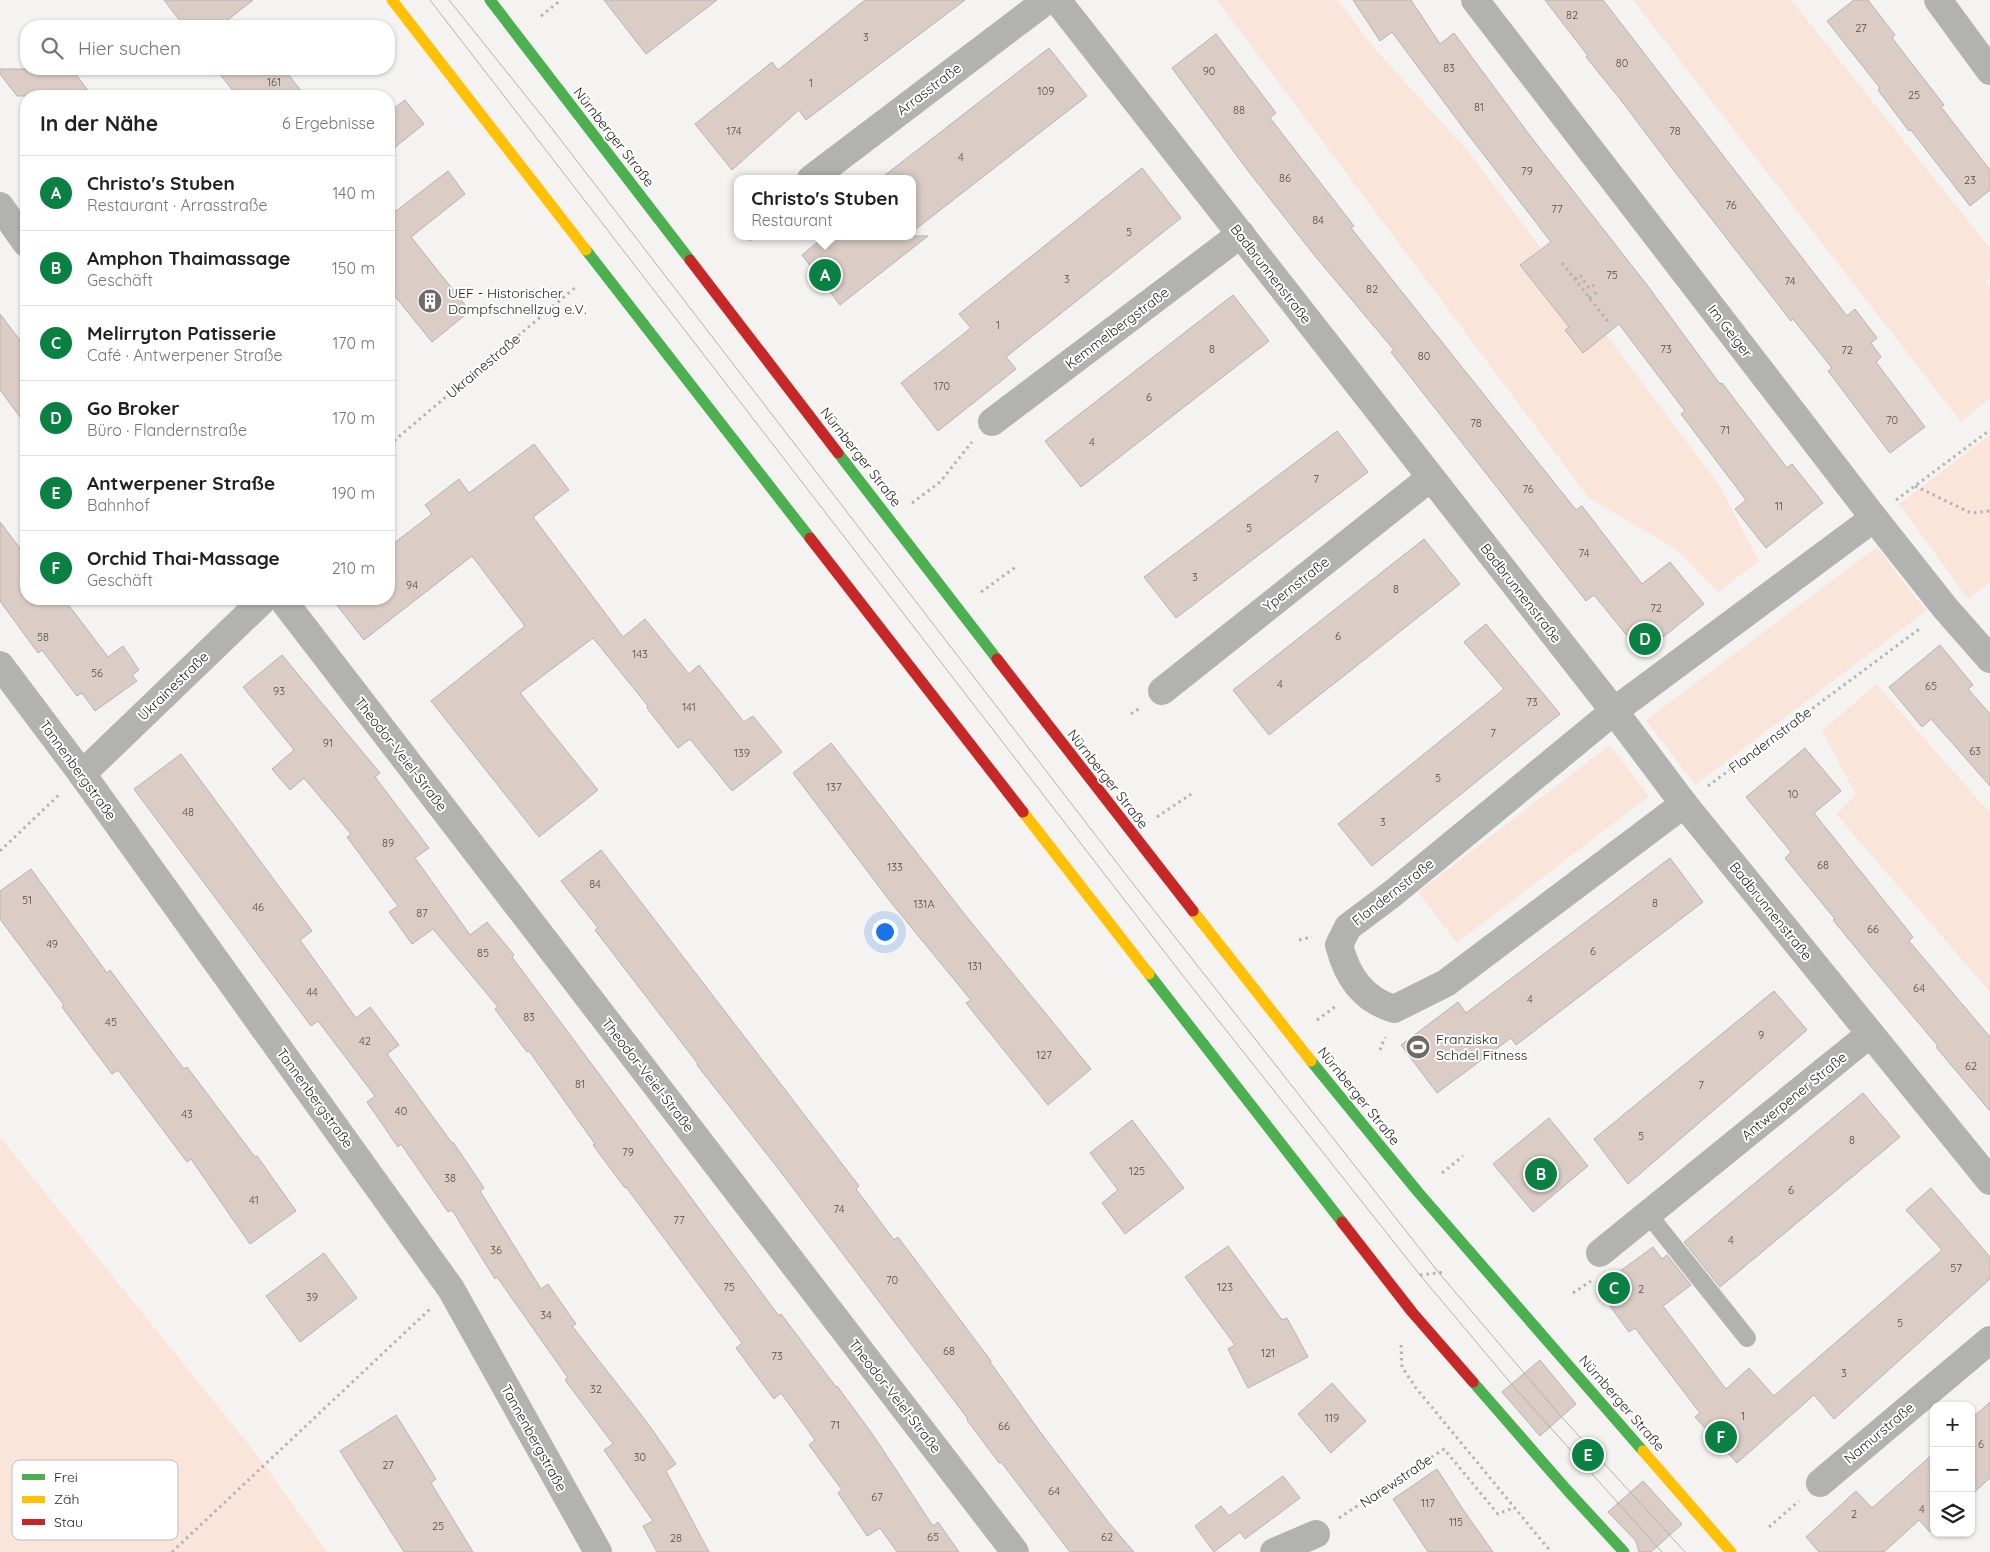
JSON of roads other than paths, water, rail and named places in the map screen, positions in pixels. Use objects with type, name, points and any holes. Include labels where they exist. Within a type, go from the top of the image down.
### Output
[{"type":"main road","points":[[392,0],[1412,1312],[1566,1490],[1624,1552]]},
{"type":"main road","name":"Nürnberger Straße","points":[[490,0],[958,609],[1293,1039],[1418,1192],[1731,1552]]},
{"type":"street","name":"Arrasstraße","points":[[816,175],[1047,0]]},
{"type":"street","name":"Badbrunnenstraße","points":[[1057,0],[1614,711],[1684,804],[1990,1181]]},
{"type":"street","name":"Im Geiger","points":[[1475,0],[1874,518],[1946,609],[1990,658]]},
{"type":"street","points":[[1938,0],[1990,71]]},
{"type":"street","points":[[0,206],[20,234]]},
{"type":"street","name":"Kemmelbergstraße","points":[[992,422],[1241,234]]},
{"type":"street","name":"Ypernstraße","points":[[1162,691],[1430,478]]},
{"type":"street","name":"Flandernstraße","points":[[1684,804],[1446,983],[1394,1010],[1382,1006],[1361,991],[1344,965],[1339,945],[1348,927],[1392,894],[1614,711],[1874,518]]},
{"type":"street","name":"Ukrainestraße","points":[[82,774],[258,605]]},
{"type":"street","name":"Theodor-Veiel-Straße","points":[[287,605],[1015,1552]]},
{"type":"street","name":"Tannenbergstraße","points":[[0,665],[82,774],[451,1289],[598,1552]]},
{"type":"street","name":"Antwerpener Straße","points":[[1600,1253],[1870,1034]]},
{"type":"street","name":"Namurstraße","points":[[1820,1483],[1990,1340]]},
{"type":"street","points":[[1274,1552],[1316,1534]]},
{"type":"lane","points":[[1648,1214],[1747,1338]]},
{"type":"tram line","points":[[430,0],[1180,972],[1420,1275],[1514,1387],[1662,1552]]},
{"type":"tram line","points":[[449,0],[550,126],[1127,876],[1439,1273],[1558,1413],[1685,1552]]},
{"type":"place","name":"Christo's Stuben","points":[[825,275]]},
{"type":"place","name":"UEF - Historischer Dampfschnellzug e.V.","points":[[430,301]]},
{"type":"place","name":"Go Broker","points":[[1645,639]]},
{"type":"place","name":"Franziska Schdel Fitness","points":[[1418,1047]]},
{"type":"place","name":"Amphon Thaimassage","points":[[1541,1174]]},
{"type":"place","name":"Melirryton Patisserie","points":[[1614,1288]]},
{"type":"place","name":"Orchid Thai-Massage","points":[[1721,1437]]},
{"type":"place","name":"Antwerpener Straße","points":[[1588,1455]]}]
